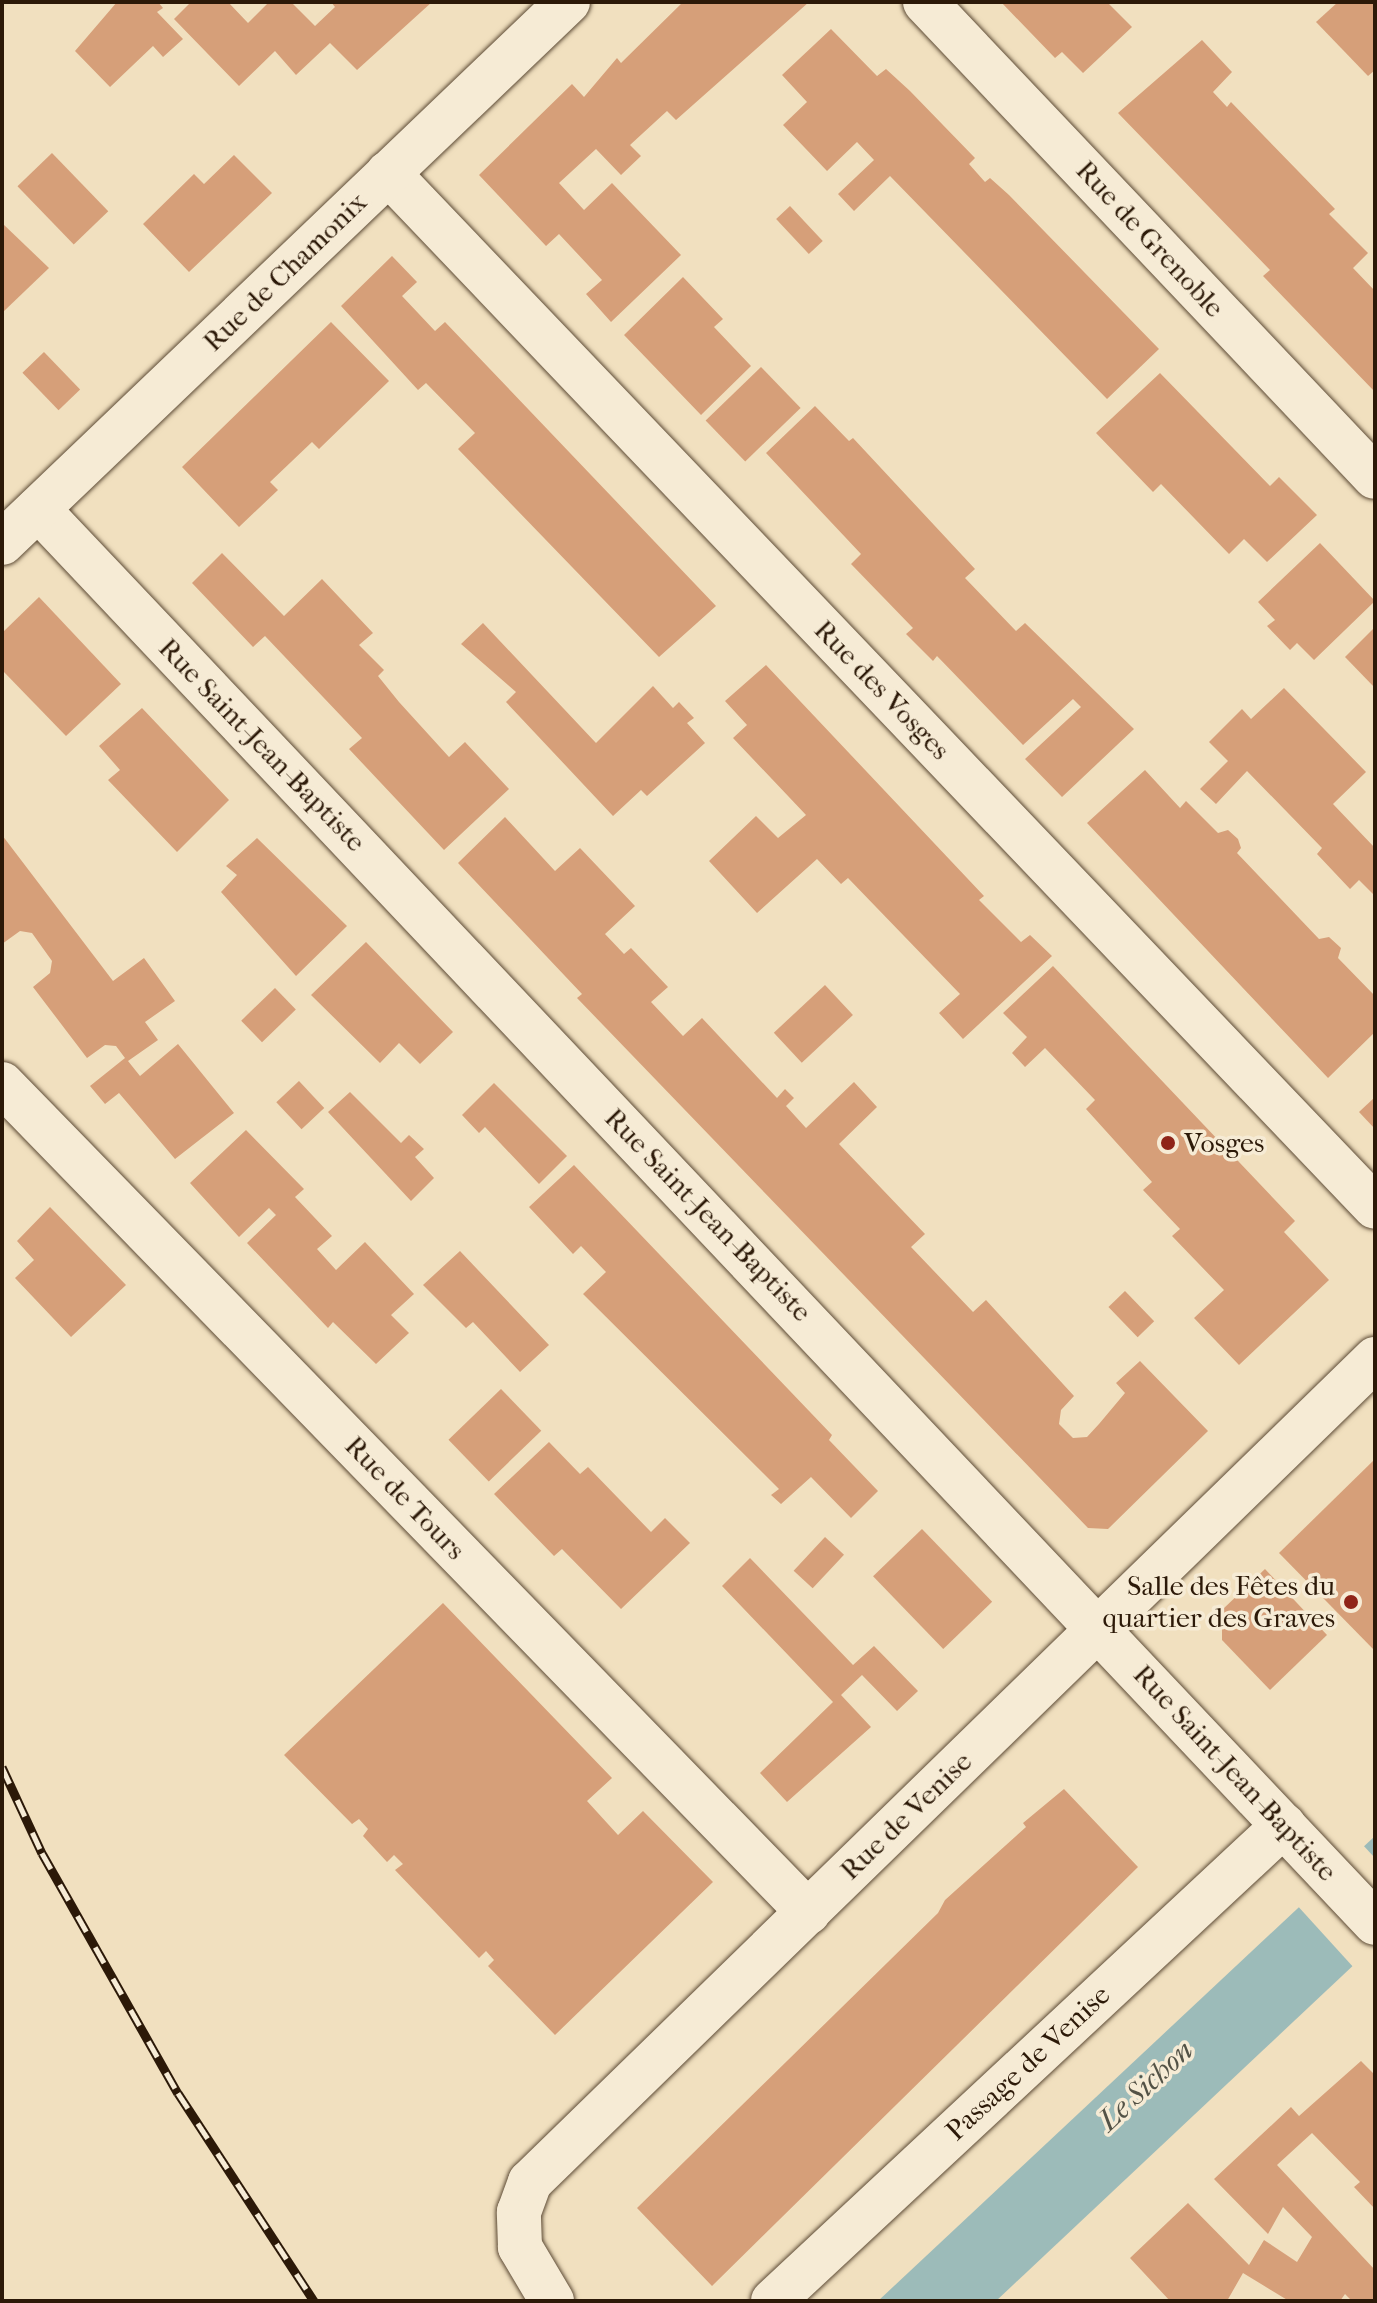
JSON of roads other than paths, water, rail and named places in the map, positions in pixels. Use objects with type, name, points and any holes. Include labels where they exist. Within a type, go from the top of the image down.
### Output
[{"type":"street","name":"Rue de Chamonix","points":[[2,543],[568,2]]},
{"type":"street","name":"Rue de Grenoble","points":[[925,2],[1375,477]]},
{"type":"street","name":"Rue des Vosges","points":[[388,173],[1375,1207]]},
{"type":"street","name":"Rue Saint-Jean-Baptiste","points":[[38,509],[1100,1628],[1375,1923]]},
{"type":"street","name":"Rue de Tours","points":[[2,1084],[808,1912]]},
{"type":"street","name":"Rue de Venise","points":[[552,2301],[520,2247],[519,2212],[530,2182],[1375,1359]]},
{"type":"street","name":"Passage de Venise","points":[[773,2301],[1284,1825]]},
{"type":"water","name":"Le Sichon","points":[[1375,1836],[1375,1945],[996,2301],[878,2301]]},
{"type":"railway","points":[[2,1767],[42,1853],[178,2093],[314,2301]]},
{"type":"place","name":"Vosges","points":[[1168,1143]]},
{"type":"place","name":"Salle des Fêtes du quartier des Graves","points":[[1351,1602]]}]
